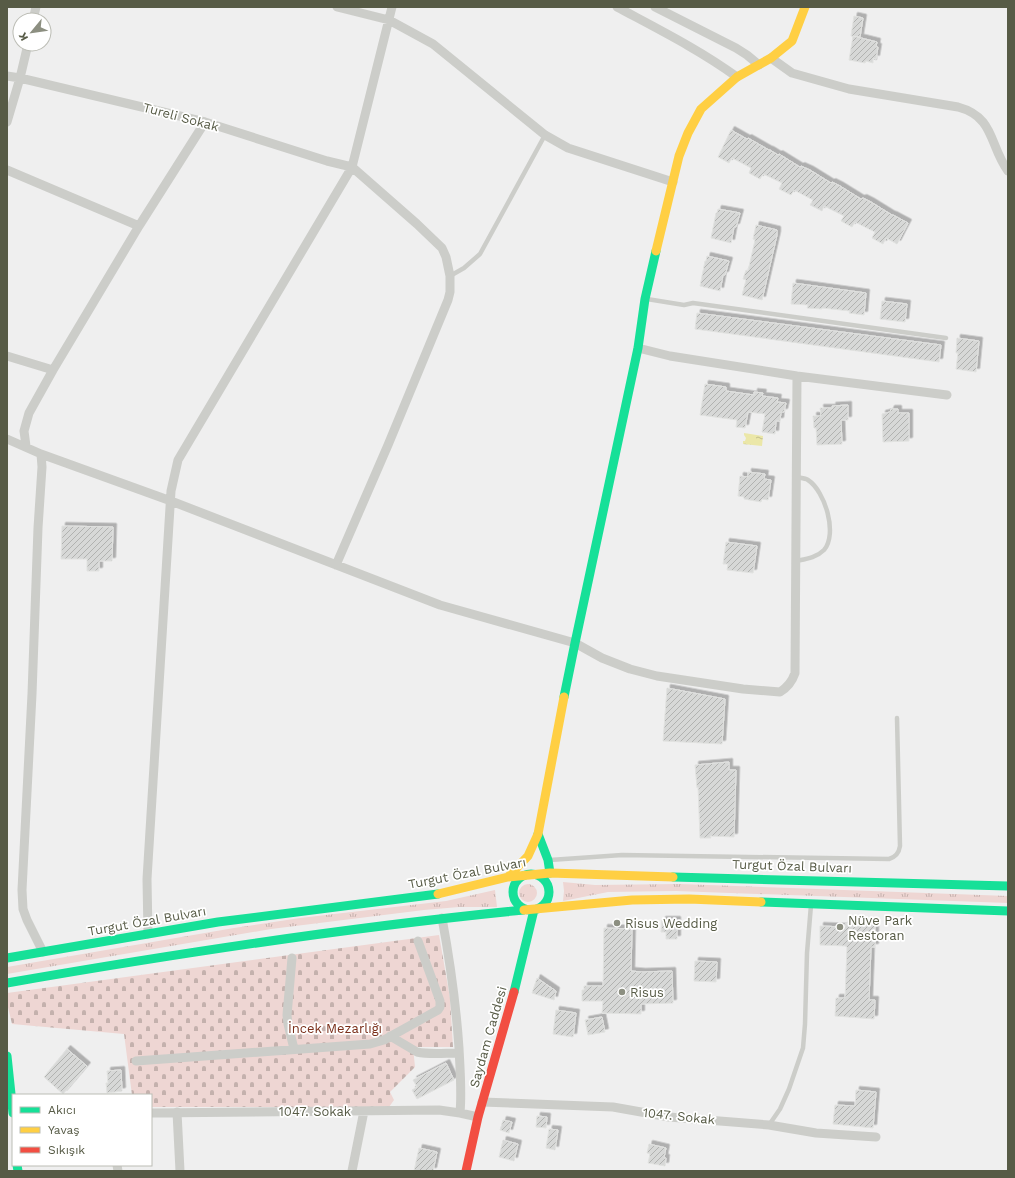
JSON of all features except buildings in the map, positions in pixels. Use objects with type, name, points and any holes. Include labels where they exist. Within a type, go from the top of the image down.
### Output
[{"type":"main road","points":[[508,877],[528,856],[538,834],[575,643],[638,348],[645,299],[679,156],[700,109],[737,77],[771,58],[792,41],[805,7]]},
{"type":"main road","points":[[538,834],[548,860],[550,873]]},
{"type":"main road","name":"Turgut Özal Bulvarı","points":[[7,958],[148,934],[280,914],[433,895],[508,877],[531,874],[550,873],[1008,886]]},
{"type":"main road","points":[[531,874],[542,878],[549,888],[549,894],[547,900],[539,908],[528,910],[518,904],[513,894],[516,883],[520,878],[531,874]]},
{"type":"main road","points":[[7,983],[114,964],[284,938],[442,918],[594,903],[650,899],[689,899],[1008,911]]},
{"type":"main road","name":"Saydam Caddesi","points":[[466,1171],[478,1117],[517,983],[534,910]]},
{"type":"main road","points":[[7,1056],[12,1104]]},
{"type":"street","points":[[337,7],[389,20],[432,44],[544,135],[568,148],[673,182]]},
{"type":"street","points":[[148,934],[147,879],[171,491],[178,460],[352,167],[392,7]]},
{"type":"street","points":[[617,7],[709,58],[737,77]]},
{"type":"street","points":[[655,7],[747,54],[759,65]]},
{"type":"street","points":[[7,122],[26,52]]},
{"type":"street","points":[[771,58],[792,73],[849,89],[958,107],[970,111],[988,127],[999,156],[1008,171]]},
{"type":"street","name":"Tureli Sokak","points":[[7,76],[205,122],[327,161],[352,167]]},
{"type":"street","points":[[26,446],[24,431],[29,413],[139,226],[205,122]]},
{"type":"street","points":[[336,565],[448,300],[450,288],[450,276],[446,257],[442,248],[352,167]]},
{"type":"street","points":[[7,170],[139,226]]},
{"type":"street","points":[[638,348],[670,356],[797,376],[947,395]]},
{"type":"street","points":[[7,356],[53,370]]},
{"type":"street","points":[[7,438],[41,454],[171,501],[440,605],[575,643],[616,665],[643,673],[743,689],[780,692],[793,680],[795,673],[797,376]]},
{"type":"street","points":[[41,454],[42,467],[22,890],[23,909],[43,952]]},
{"type":"street","name":"Saydam Caddesi","points":[[442,918],[452,981],[459,1053],[461,1090],[460,1112]]},
{"type":"street","points":[[136,1061],[370,1044],[384,1040],[438,1010],[440,1007],[440,1001],[418,941]]},
{"type":"street","points":[[292,958],[287,1015],[294,1049]]},
{"type":"street","points":[[390,1036],[417,1052],[428,1054],[459,1053]]},
{"type":"street","name":"1047. Sokak","points":[[482,1102],[613,1107],[669,1117],[769,1125],[816,1133],[876,1137]]},
{"type":"street","name":"1047. Sokak","points":[[152,1113],[439,1110],[460,1112],[478,1117]]},
{"type":"street","points":[[352,1171],[364,1111]]},
{"type":"street","points":[[177,1112],[180,1171]]},
{"type":"lane","points":[[450,276],[464,268],[480,254],[544,135]]},
{"type":"lane","points":[[645,299],[684,305],[693,303],[946,338]]},
{"type":"lane","points":[[796,477],[808,480],[821,496],[829,515],[830,541],[824,550],[814,557],[796,561]]},
{"type":"lane","points":[[548,860],[622,856],[892,858],[897,853],[900,846],[897,718]]},
{"type":"lane","points":[[769,1125],[780,1109],[789,1089],[803,1048],[807,953],[811,903]]},
{"type":"green space","points":[[563,882],[595,885],[679,884],[1008,896],[1008,903],[676,891],[608,892],[563,901]]},
{"type":"green space","points":[[528,884],[534,887],[537,893],[534,899],[528,902],[522,899],[519,893],[522,887]]},
{"type":"green space","points":[[495,890],[497,907],[459,907],[424,910],[271,929],[7,974],[7,967],[300,918],[446,901]]},
{"type":"green space","name":"İncek Mezarlığı","points":[[439,935],[450,998],[453,1047],[413,1047],[415,1067],[390,1092],[394,1100],[389,1107],[152,1107],[152,1094],[132,1094],[124,1034],[12,1024],[7,1003],[7,993]]},
{"type":"water","points":[[744,433],[763,436],[762,446],[743,444],[743,441],[745,441],[746,438]]},
{"type":"traffic: fast","points":[[564,697],[638,348],[645,299],[656,251]]},
{"type":"traffic: fast","points":[[538,834],[548,860],[550,873]]},
{"type":"traffic: fast","points":[[531,874],[544,879],[549,892],[544,905],[531,910],[518,905],[513,892],[518,879],[531,874]]},
{"type":"traffic: fast","points":[[673,877],[1008,886]]},
{"type":"traffic: fast","points":[[7,958],[218,922],[438,894]]},
{"type":"traffic: fast","points":[[761,902],[1008,911]]},
{"type":"traffic: fast","points":[[7,983],[136,961],[265,942],[394,924],[524,910]]},
{"type":"traffic: fast","points":[[514,992],[534,910]]},
{"type":"traffic: fast","points":[[7,1056],[12,1104]]},
{"type":"traffic: fast","points":[[17,1166],[18,1171]]},
{"type":"traffic: slow","points":[[656,251],[679,156],[688,133],[701,109],[737,77],[771,58],[792,41],[805,7]]},
{"type":"traffic: slow","points":[[508,877],[528,856],[538,834],[564,697]]},
{"type":"traffic: slow","points":[[438,894],[508,877],[550,873],[673,877]]},
{"type":"traffic: slow","points":[[524,910],[632,900],[689,899],[761,902]]},
{"type":"traffic: jam","points":[[466,1171],[478,1117],[514,992]]},
{"type":"place","name":"Risus Wedding","points":[[617,923]]},
{"type":"place","name":"Nüve Park Restoran","points":[[840,927]]},
{"type":"place","name":"Risus","points":[[622,992]]}]
